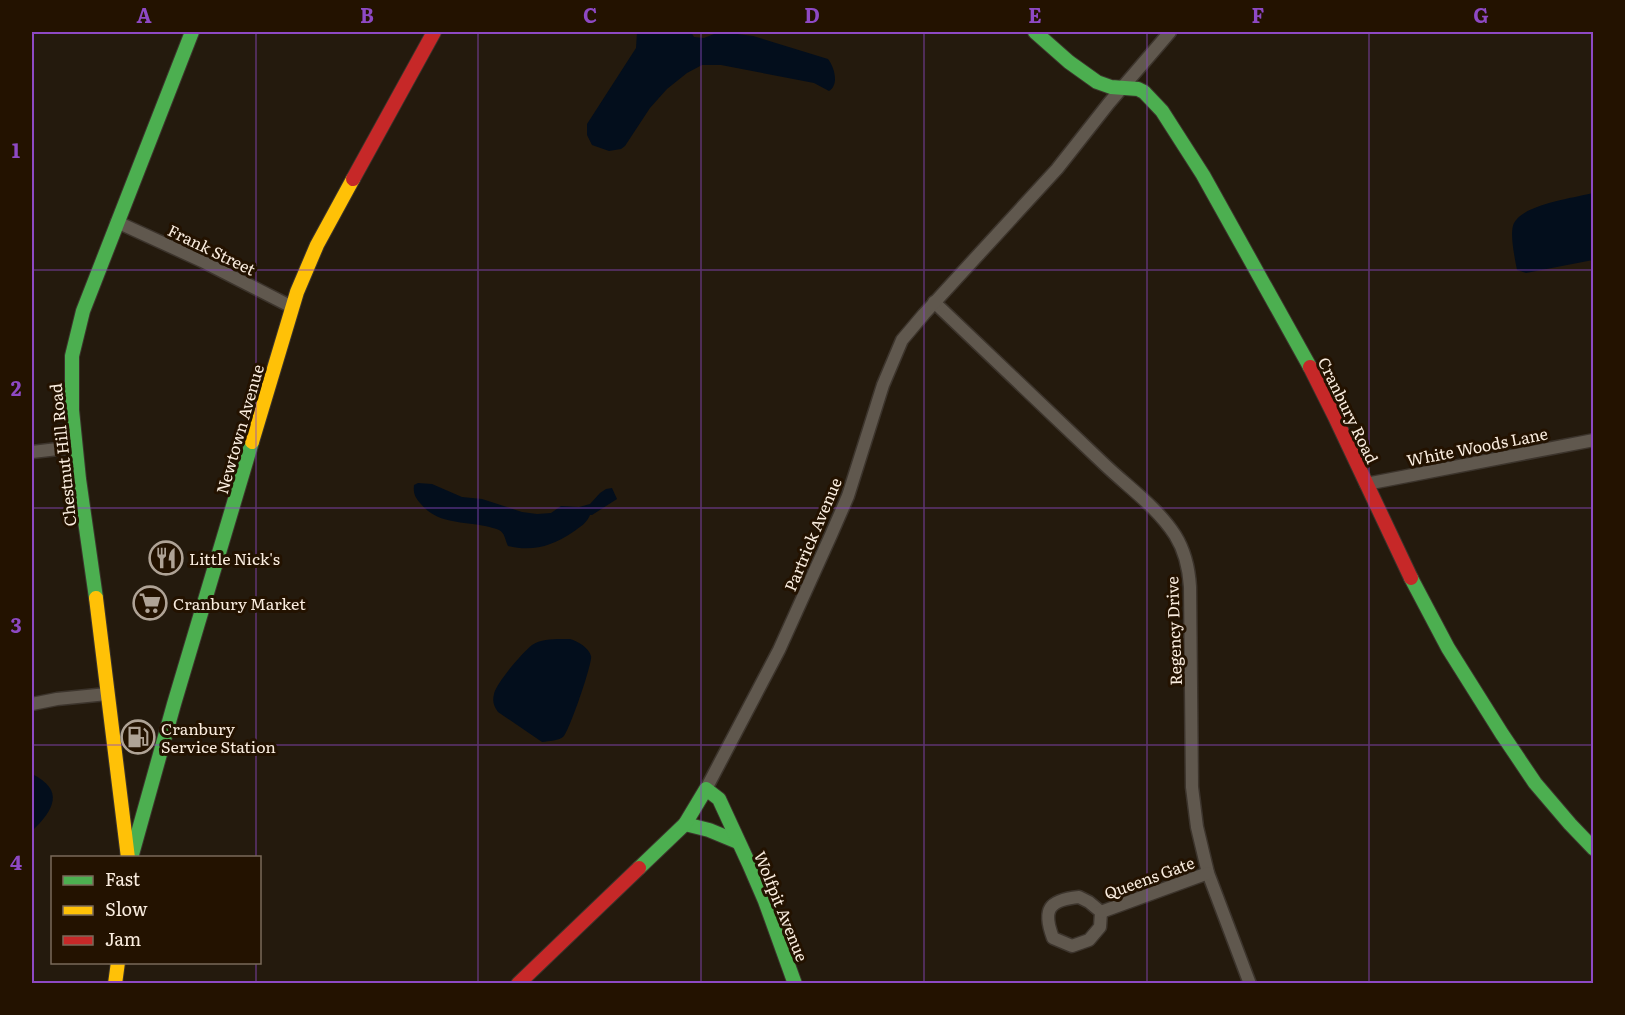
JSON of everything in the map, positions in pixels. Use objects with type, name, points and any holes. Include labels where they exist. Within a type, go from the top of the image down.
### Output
[{"type":"street","name":"Chestnut Hill Road","points":[[130,856],[75,447],[71,383],[74,346],[83,311],[192,32]]},
{"type":"street","name":"Newtown Avenue","points":[[131,856],[292,307],[317,245],[434,32]]},
{"type":"street","name":"Cranbury Road","points":[[1035,32],[1069,62],[1097,82],[1112,87],[1138,89],[1151,97],[1162,111],[1186,148],[1301,349],[1434,622],[1485,707],[1535,783],[1593,849]]},
{"type":"street","name":"Partrick Avenue","points":[[518,984],[685,824],[706,789],[779,650],[836,525],[848,496],[879,398],[902,340],[914,324],[1057,169],[1170,32]]},
{"type":"street","name":"Frank Street","points":[[117,222],[202,261],[292,307]]},
{"type":"street","name":"Regency Drive","points":[[934,302],[1155,510],[1176,536],[1184,553],[1190,587],[1194,807],[1197,827],[1208,873],[1250,984]]},
{"type":"street","name":"White Woods Lane","points":[[1366,484],[1593,440]]},
{"type":"street","points":[[32,452],[75,447]]},
{"type":"street","points":[[32,704],[107,694]]},
{"type":"street","name":"Wolfpit Avenue","points":[[706,789],[719,800],[765,902],[795,984]]},
{"type":"street","name":"Wolfpit Avenue","points":[[685,824],[709,830],[738,842]]},
{"type":"street","name":"Queens Gate","points":[[1101,912],[1208,873]]},
{"type":"street","name":"Queens Gate","points":[[1079,897],[1101,912],[1100,927],[1089,940],[1072,946],[1053,938],[1047,923],[1051,907],[1061,899],[1079,897]]},
{"type":"street","points":[[115,984],[118,964]]},
{"type":"water","points":[[637,32],[691,32],[694,37],[704,38],[714,34],[753,36],[828,59],[834,71],[834,85],[829,91],[814,83],[721,65],[702,65],[687,73],[667,89],[650,108],[625,146],[609,151],[592,145],[587,135],[587,124],[636,48]]},
{"type":"water","points":[[1593,193],[1593,260],[1526,273],[1517,270],[1512,233],[1514,223],[1519,216],[1538,206]]},
{"type":"water","points":[[432,484],[462,497],[482,499],[522,512],[537,514],[551,513],[561,506],[579,507],[590,504],[606,489],[612,488],[617,499],[590,515],[581,527],[558,541],[534,548],[517,548],[508,546],[503,533],[497,529],[449,521],[434,515],[416,497],[414,485]]},
{"type":"water","points":[[570,639],[588,650],[591,661],[576,709],[564,736],[557,740],[542,742],[498,712],[494,704],[494,694],[505,676],[532,645],[545,640]]},
{"type":"water","points":[[32,774],[49,787],[53,801],[46,815],[32,831]]},
{"type":"traffic: fast","points":[[96,598],[72,410],[72,356],[83,311],[192,32]]},
{"type":"traffic: fast","points":[[1035,32],[1069,62],[1097,82],[1111,87],[1138,89],[1144,92],[1162,111],[1203,175],[1310,367]]},
{"type":"traffic: fast","points":[[132,856],[252,442]]},
{"type":"traffic: fast","points":[[1411,578],[1448,648],[1535,783],[1594,849]]},
{"type":"traffic: fast","points":[[639,868],[685,824],[706,789],[719,799],[749,864],[795,984]]},
{"type":"traffic: fast","points":[[685,824],[709,830],[738,842]]},
{"type":"traffic: slow","points":[[252,442],[297,292],[317,245],[353,179]]},
{"type":"traffic: slow","points":[[96,598],[128,856]]},
{"type":"traffic: slow","points":[[115,984],[118,964]]},
{"type":"traffic: jam","points":[[353,179],[434,32]]},
{"type":"traffic: jam","points":[[1310,367],[1411,578]]},
{"type":"traffic: jam","points":[[518,984],[639,868]]},
{"type":"place","name":"Little Nick's","points":[[166,558]]},
{"type":"place","name":"Cranbury Market","points":[[150,603]]},
{"type":"place","name":"Cranbury Service Station","points":[[138,737]]}]
